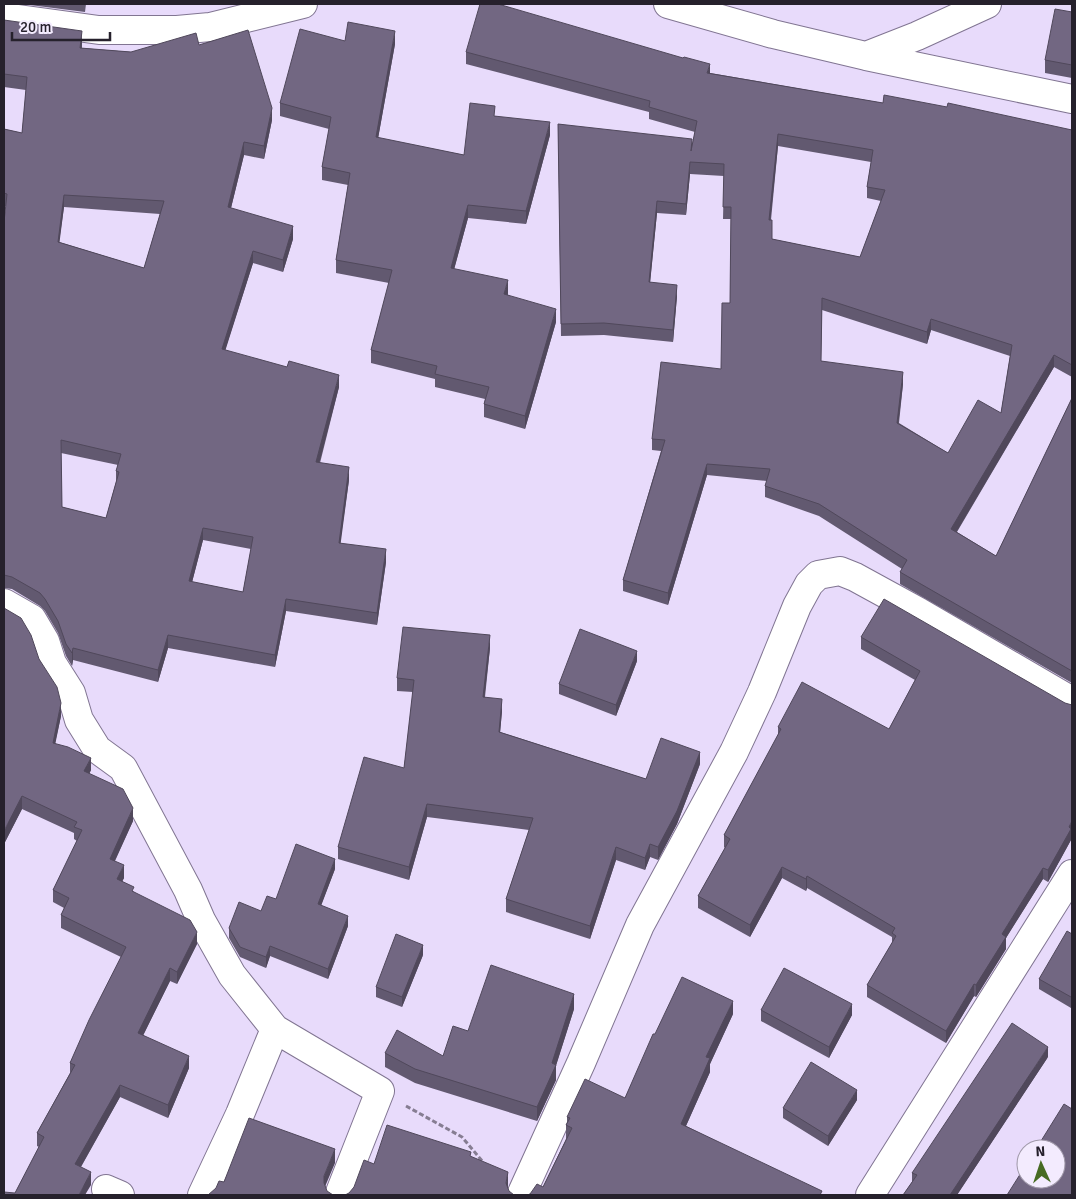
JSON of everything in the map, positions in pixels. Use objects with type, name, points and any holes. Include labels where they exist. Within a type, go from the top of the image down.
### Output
[{"type":"street","points":[[4,17],[99,30],[177,30],[210,27],[303,4]]},
{"type":"street","points":[[668,4],[773,34],[866,56],[1072,99]]},
{"type":"street","points":[[866,56],[917,36],[987,4]]},
{"type":"street","points":[[521,1195],[581,1064],[640,925],[734,752],[762,692],[797,606],[808,584],[818,575],[840,571],[855,577],[1072,701]]},
{"type":"street","points":[[4,603],[32,619],[45,641],[52,663],[71,693],[79,720],[97,749],[123,768],[188,890],[201,920],[232,975],[275,1029],[380,1091],[339,1195]]},
{"type":"street","points":[[870,1195],[1072,874]]},
{"type":"street","points":[[202,1195],[240,1114],[275,1029]]},
{"type":"path","points":[[380,1091],[462,1137],[486,1166]]},
{"type":"building","points":[[480,4],[498,4],[683,58],[710,64],[707,73],[883,103],[884,95],[947,107],[948,103],[1072,130],[1072,365],[1054,355],[951,529],[996,556],[1072,398],[1072,671],[900,572],[907,560],[819,504],[765,486],[770,469],[707,464],[668,593],[623,580],[665,440],[652,439],[661,362],[721,369],[722,303],[730,303],[731,207],[723,207],[724,164],[690,162],[686,204],[657,201],[649,282],[677,285],[673,330],[604,323],[561,324],[558,124],[692,139],[691,151],[697,121],[649,107],[650,101],[466,52]],"holes":[[[778,134],[873,150],[867,187],[885,190],[860,257],[772,239],[772,220],[769,220]],[[822,298],[927,332],[931,319],[1012,345],[1001,413],[978,400],[948,453],[897,423],[903,372],[821,361]]]},
{"type":"building","points":[[1055,9],[1072,12],[1072,65],[1045,60]]},
{"type":"building","points":[[4,20],[82,31],[80,48],[131,52],[196,33],[199,45],[248,30],[272,108],[264,146],[244,142],[228,207],[293,226],[283,260],[253,251],[222,349],[287,367],[289,361],[339,375],[316,462],[349,467],[339,543],[386,549],[377,613],[286,599],[275,655],[168,635],[158,670],[73,648],[72,653],[66,644],[58,621],[40,593],[12,577],[4,575],[4,222],[7,194],[4,193],[4,129],[22,133],[27,77],[4,74]],"holes":[[[64,195],[164,201],[144,268],[58,242]],[[61,440],[121,454],[116,471],[119,472],[106,518],[62,507]],[[203,528],[253,537],[243,592],[189,581]]]},
{"type":"building","points":[[348,22],[395,31],[376,137],[464,155],[470,103],[495,106],[494,116],[550,122],[526,211],[468,205],[451,268],[508,280],[504,294],[556,309],[525,416],[484,404],[489,387],[435,374],[437,366],[371,350],[392,270],[336,260],[350,173],[322,167],[331,117],[280,103],[300,29],[345,41]]},
{"type":"building","points":[[884,599],[1065,703],[1072,705],[1072,821],[1069,827],[1071,829],[1048,870],[1043,868],[1002,934],[1006,937],[976,985],[974,984],[946,1031],[867,985],[896,936],[892,933],[895,928],[807,876],[806,879],[782,867],[750,925],[698,896],[730,839],[724,835],[781,729],[778,727],[802,682],[889,729],[920,671],[861,637]]},
{"type":"building","points":[[4,608],[21,618],[31,635],[39,659],[57,687],[61,703],[53,743],[68,747],[91,758],[84,771],[123,789],[133,808],[110,859],[124,865],[117,879],[134,887],[132,891],[190,920],[197,932],[177,972],[170,968],[138,1033],[189,1056],[168,1105],[120,1085],[75,1164],[91,1172],[79,1195],[4,1195],[4,1192],[15,1193],[44,1137],[37,1133],[75,1065],[70,1063],[89,1020],[126,947],[61,915],[69,898],[53,890],[82,830],[74,827],[77,822],[22,796],[4,831]]},
{"type":"building","points":[[403,627],[490,635],[483,697],[502,699],[499,732],[646,779],[661,738],[700,752],[677,811],[658,847],[650,844],[645,858],[616,847],[590,926],[506,899],[533,818],[427,804],[409,867],[338,847],[364,757],[404,768],[414,680],[397,678]]},
{"type":"building","points":[[580,629],[637,651],[616,705],[559,684]]},
{"type":"building","points":[[296,844],[335,859],[318,904],[348,916],[328,969],[270,946],[266,957],[240,947],[229,928],[239,902],[261,911],[267,896],[276,899]]},
{"type":"building","points":[[1067,931],[1072,934],[1071,997],[1039,979]]},
{"type":"building","points":[[396,934],[423,945],[402,997],[376,987]]},
{"type":"building","points":[[491,965],[574,994],[552,1063],[556,1065],[537,1107],[415,1069],[385,1053],[397,1030],[443,1056],[453,1026],[468,1031]]},
{"type":"building","points":[[784,968],[852,1004],[829,1047],[761,1010]]},
{"type":"building","points":[[682,977],[733,1001],[706,1057],[710,1058],[681,1124],[822,1191],[820,1195],[527,1195],[530,1194],[537,1184],[543,1187],[572,1128],[566,1125],[570,1118],[567,1117],[585,1079],[625,1098],[653,1034],[655,1034]]},
{"type":"building","points":[[1012,1023],[1048,1047],[950,1195],[903,1195],[917,1175],[912,1173]]},
{"type":"building","points":[[811,1062],[857,1090],[828,1136],[783,1108]]},
{"type":"building","points":[[1064,1104],[1072,1109],[1072,1195],[1007,1195],[1016,1181],[1016,1189],[1066,1189],[1066,1139],[1042,1139]]},
{"type":"building","points":[[249,1118],[335,1149],[324,1176],[327,1191],[333,1195],[208,1195],[216,1188],[219,1181],[224,1182]]},
{"type":"building","points":[[387,1125],[471,1152],[470,1156],[508,1172],[506,1183],[509,1191],[514,1195],[345,1195],[354,1187],[364,1160],[374,1164]]}]
